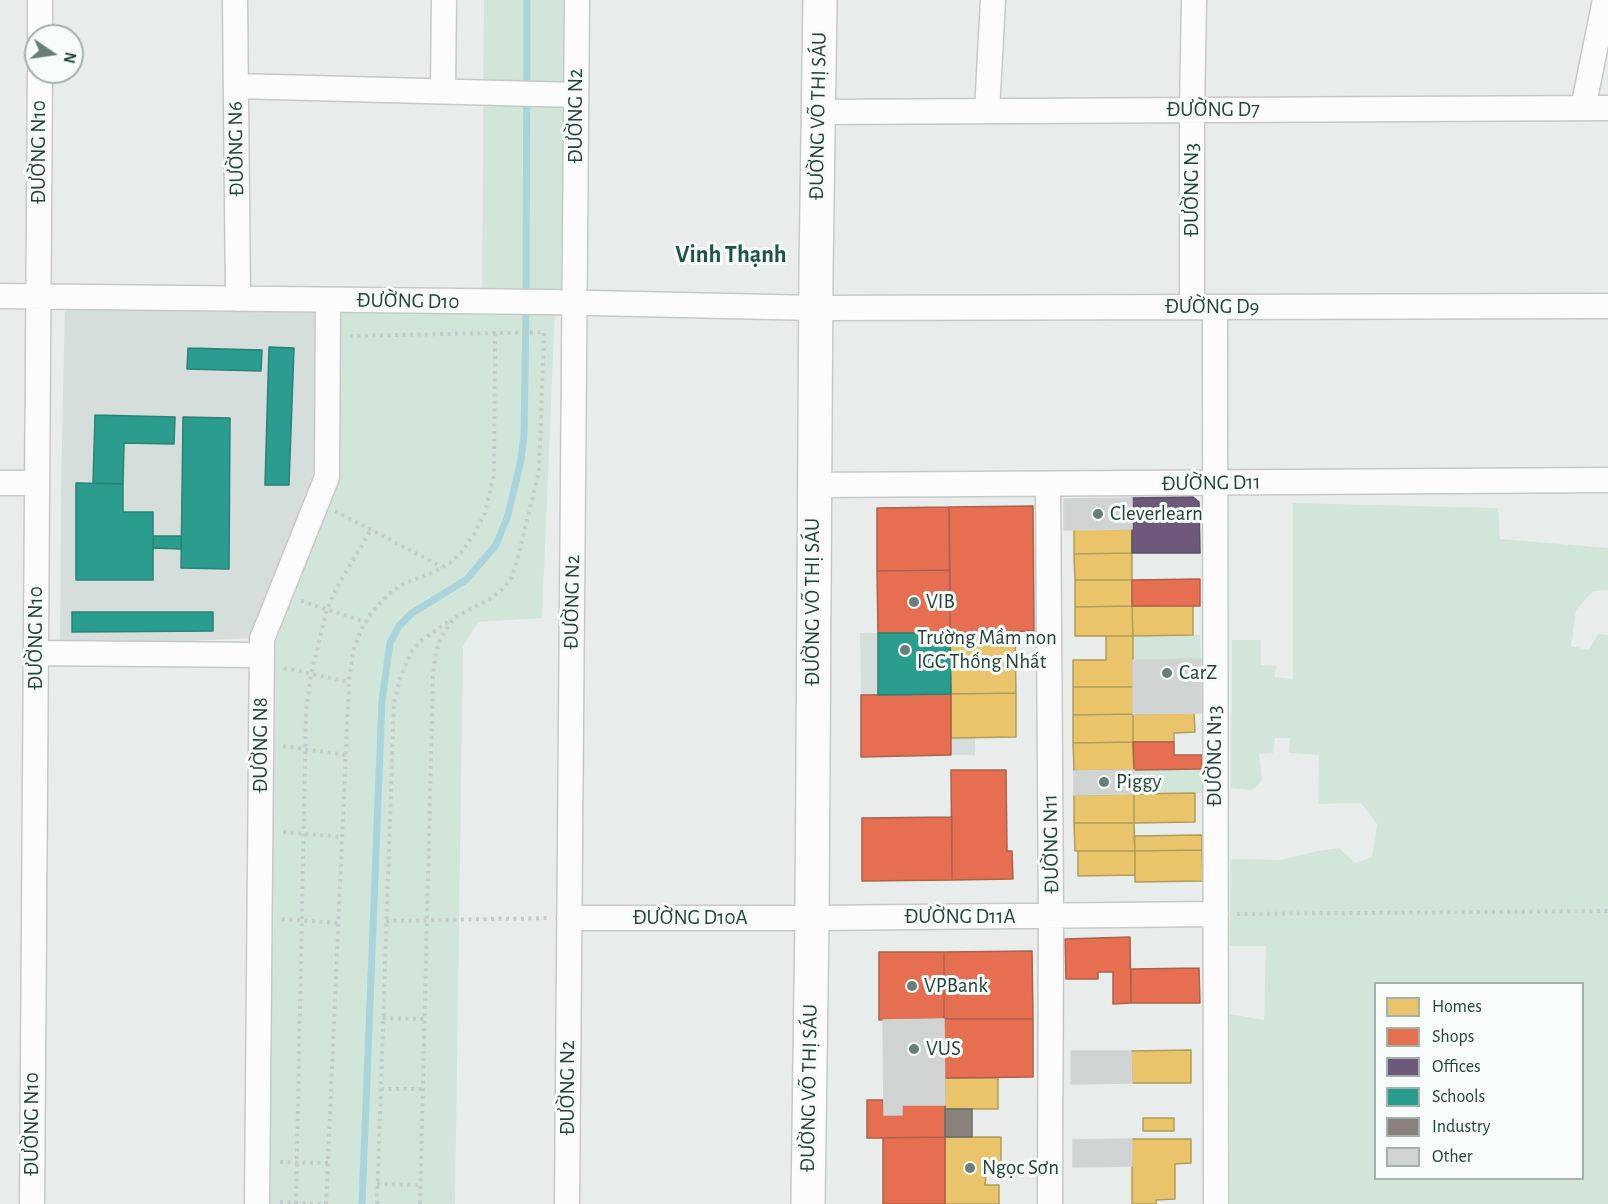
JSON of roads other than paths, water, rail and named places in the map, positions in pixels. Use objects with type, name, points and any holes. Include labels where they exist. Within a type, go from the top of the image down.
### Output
[{"type":"main road","name":"ĐƯỜNG VÕ THỊ SÁU","points":[[808,1204],[820,0]]},
{"type":"street","points":[[40,0],[40,24]]},
{"type":"street","name":"ĐƯỜNG N6","points":[[235,0],[238,299]]},
{"type":"street","points":[[443,91],[444,0]]},
{"type":"street","name":"ĐƯỜNG N2","points":[[567,1204],[576,0]]},
{"type":"street","points":[[987,111],[993,0]]},
{"type":"street","name":"ĐƯỜNG N3","points":[[1194,0],[1192,110],[1204,307]]},
{"type":"street","points":[[1583,108],[1605,0]]},
{"type":"street","name":"ĐƯỜNG N10","points":[[32,1204],[40,84]]},
{"type":"street","points":[[236,86],[576,95]]},
{"type":"street","name":"ĐƯỜNG D7","points":[[818,112],[1608,108]]},
{"type":"street","name":"ĐƯỜNG D10","points":[[0,296],[574,302],[816,308]]},
{"type":"street","name":"ĐƯỜNG N8","points":[[265,1203],[269,661],[262,639],[327,477],[328,300]]},
{"type":"street","name":"ĐƯỜNG D9","points":[[816,308],[1608,306]]},
{"type":"street","name":"ĐƯỜNG N13","points":[[1204,307],[1215,483],[1216,1204]]},
{"type":"street","name":"ĐƯỜNG D11","points":[[814,485],[1608,480]]},
{"type":"street","points":[[0,483],[37,483]]},
{"type":"street","name":"ĐƯỜNG N11","points":[[1048,485],[1052,916],[1050,1204]]},
{"type":"street","points":[[36,652],[269,661]]},
{"type":"street","name":"ĐƯỜNG D11A","points":[[812,918],[1216,914]]},
{"type":"street","name":"ĐƯỜNG D10A","points":[[569,918],[812,918]]},
{"type":"waterway","points":[[362,1204],[382,701],[390,643],[399,626],[412,613],[466,580],[496,545],[508,515],[521,460],[524,434],[526,310],[527,0]]},
{"type":"place","name":"Cleverlearn","points":[[1098,514]]},
{"type":"place","name":"VIB","points":[[914,602]]},
{"type":"place","name":"Trường Mầm non IGC Thống Nhất","points":[[905,650]]},
{"type":"place","name":"CarZ","points":[[1167,673]]},
{"type":"place","name":"Piggy","points":[[1104,782]]},
{"type":"place","name":"VPBank","points":[[912,986]]},
{"type":"place","name":"VUS","points":[[914,1049]]},
{"type":"place","name":"Ngọc Sơn","points":[[970,1168]]},
{"type":"district","name":"Vinh Thạnh","points":[[731,255]]}]
